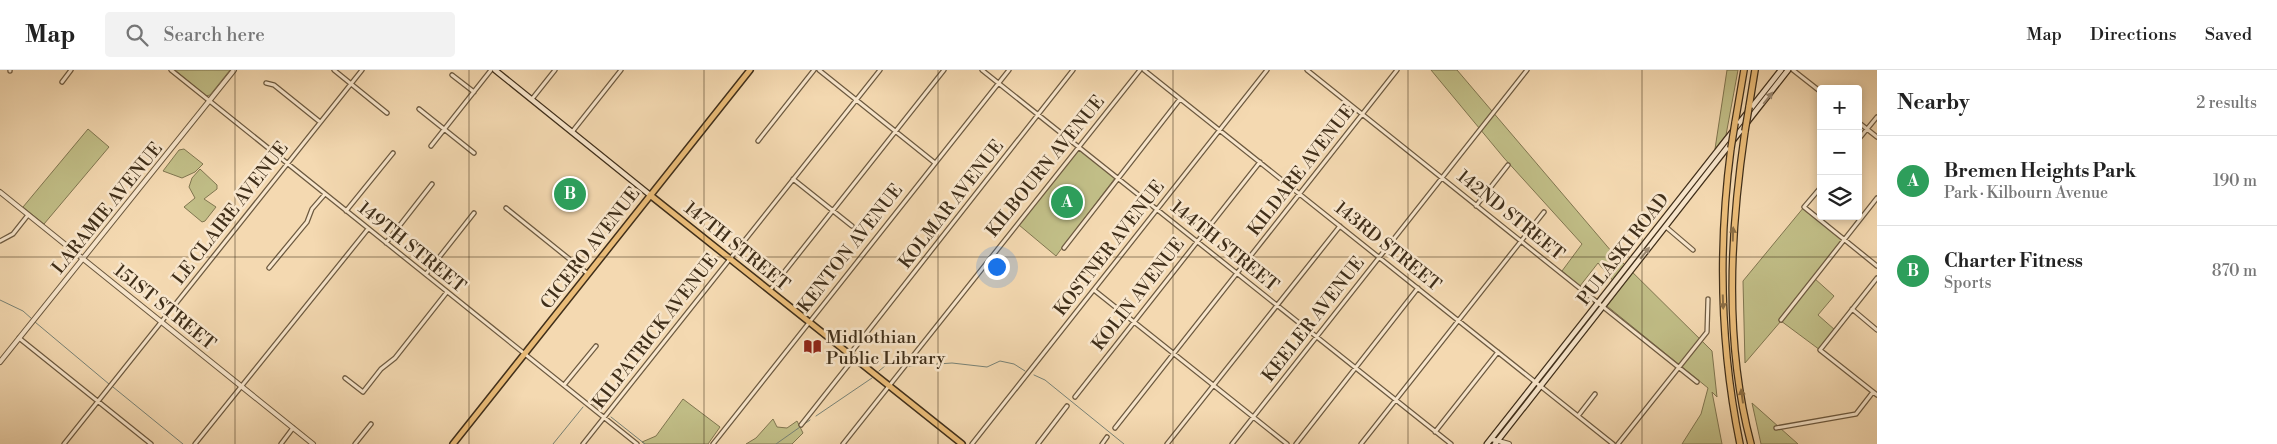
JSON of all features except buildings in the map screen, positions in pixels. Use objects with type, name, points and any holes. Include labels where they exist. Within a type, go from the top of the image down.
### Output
[{"type":"highway","points":[[1740,444],[1724,329],[1722,272],[1723,223],[1731,148],[1744,70]]},
{"type":"highway","points":[[1751,444],[1746,427],[1734,332],[1732,276],[1734,227],[1745,131],[1755,70]]},
{"type":"main road","name":"147TH STREET","points":[[495,70],[962,444]]},
{"type":"main road","name":"CICERO AVENUE","points":[[453,444],[750,70]]},
{"type":"main road","name":"PULASKI ROAD","points":[[1496,442],[1598,303],[1782,70]]},
{"type":"main road","name":"PULASKI ROAD","points":[[1487,444],[1666,227],[1788,70]]},
{"type":"street","points":[[62,82],[71,70]]},
{"type":"street","name":"149TH STREET","points":[[171,70],[637,444]]},
{"type":"street","name":"LARAMIE AVENUE","points":[[0,362],[84,260],[234,70]]},
{"type":"street","points":[[334,70],[387,113]]},
{"type":"street","name":"LE CLAIRE AVENUE","points":[[64,444],[362,70]]},
{"type":"street","points":[[430,146],[491,70]]},
{"type":"street","points":[[532,100],[556,70]]},
{"type":"street","points":[[572,132],[621,70]]},
{"type":"street","points":[[758,141],[814,70]]},
{"type":"street","points":[[820,70],[935,163]]},
{"type":"street","name":"KILPATRICK AVENUE","points":[[583,444],[880,70]]},
{"type":"street","points":[[770,290],[944,70]]},
{"type":"street","name":"144TH STREET","points":[[982,70],[1451,444]]},
{"type":"street","name":"KENTON AVENUE","points":[[713,444],[1009,70]]},
{"type":"street","name":"KOLMAR AVENUE","points":[[801,425],[1073,70]]},
{"type":"street","name":"KILBOURN AVENUE","points":[[842,444],[1140,70]]},
{"type":"street","name":"143RD STREET","points":[[1144,70],[1614,444]]},
{"type":"street","name":"KOSTNER AVENUE","points":[[972,444],[1267,70]]},
{"type":"street","name":"142ND STREET","points":[[1307,70],[1697,382]]},
{"type":"street","name":"KILDARE AVENUE","points":[[1115,428],[1398,70]]},
{"type":"street","name":"KEELER AVENUE","points":[[1232,444],[1527,70]]},
{"type":"street","points":[[1794,70],[1817,89]]},
{"type":"street","points":[[452,75],[474,92]]},
{"type":"street","points":[[266,83],[274,85],[320,122]]},
{"type":"street","points":[[1064,248],[1180,98]]},
{"type":"street","points":[[420,109],[474,153]]},
{"type":"street","points":[[1862,135],[1877,117]]},
{"type":"street","points":[[1862,125],[1877,137]]},
{"type":"street","points":[[346,211],[393,153]]},
{"type":"street","name":"KOLIN AVENUE","points":[[1075,397],[1260,162]]},
{"type":"street","points":[[1476,206],[1508,165]]},
{"type":"street","points":[[793,179],[852,226]]},
{"type":"street","points":[[386,243],[432,184]]},
{"type":"street","name":"151ST STREET","points":[[0,192],[313,444]]},
{"type":"street","points":[[1817,192],[1804,207],[1817,218]]},
{"type":"street","points":[[269,268],[307,222],[312,209],[325,194]]},
{"type":"street","points":[[1781,320],[1876,200]]},
{"type":"street","points":[[506,208],[588,274]]},
{"type":"street","points":[[1361,444],[1544,212]]},
{"type":"street","points":[[426,274],[474,213]]},
{"type":"street","points":[[0,240],[13,234],[28,215]]},
{"type":"street","points":[[1820,220],[1877,266]]},
{"type":"street","points":[[1167,444],[1340,226]]},
{"type":"street","points":[[1666,227],[1693,250]]},
{"type":"street","points":[[195,444],[368,229]]},
{"type":"street","points":[[1776,428],[1856,414],[1875,394],[1820,350],[1877,278]]},
{"type":"street","points":[[1296,444],[1418,288]]},
{"type":"street","points":[[1094,290],[1287,444]]},
{"type":"street","points":[[345,378],[363,392],[381,369],[395,358],[447,292]]},
{"type":"street","points":[[1618,444],[1706,332],[1708,299]]},
{"type":"street","points":[[1852,310],[1877,330]]},
{"type":"street","points":[[19,338],[151,444]]},
{"type":"street","points":[[564,385],[596,346]]},
{"type":"street","points":[[1435,432],[1498,352]]},
{"type":"street","points":[[1578,416],[1595,394]]},
{"type":"street","points":[[1038,444],[1067,406]]},
{"type":"street","points":[[356,444],[371,424]]},
{"type":"street","points":[[281,444],[293,428]]},
{"type":"street","points":[[1102,444],[1108,437]]},
{"type":"street","points":[[1491,438],[1496,442],[1509,444]]},
{"type":"shaded area","points":[[175,70],[230,70],[210,95],[206,96]]},
{"type":"shaded area","points":[[1431,70],[1457,70],[1612,252],[1712,351],[1717,397],[1712,392],[1722,444],[1682,444],[1701,414],[1708,388],[1607,306],[1620,289],[1598,263],[1580,286],[1562,271],[1582,244],[1504,158]]},
{"type":"shaded area","points":[[1727,70],[1738,70],[1726,135],[1715,149]]},
{"type":"shaded area","points":[[88,129],[109,147],[44,224],[23,207]]},
{"type":"shaded area","points":[[184,149],[203,164],[195,172],[182,178],[163,171],[179,150]]},
{"type":"shaded area","points":[[1079,149],[1115,178],[1056,256],[1019,225]]},
{"type":"shaded area","points":[[200,169],[217,185],[217,189],[204,199],[216,207],[205,221],[202,222],[184,207],[195,198],[189,187],[192,178]]},
{"type":"shaded area","points":[[1804,207],[1817,217],[1817,220],[1820,220],[1845,240],[1814,278],[1834,296],[1818,315],[1835,330],[1820,350],[1781,321],[1745,363],[1743,281]]},
{"type":"shaded area","points":[[683,399],[720,427],[708,444],[645,444],[642,442],[656,436]]},
{"type":"shaded area","points":[[1752,403],[1798,444],[1761,444]]},
{"type":"shaded area","points":[[773,419],[777,427],[787,428],[797,421],[803,433],[792,444],[746,444],[756,438]]},
{"type":"waterway","points":[[0,300],[23,311],[32,319]]},
{"type":"waterway","points":[[35,322],[109,384]]},
{"type":"waterway","points":[[909,366],[952,363],[987,367],[1000,361],[1014,364],[1025,371]]},
{"type":"waterway","points":[[879,371],[886,365],[900,364]]},
{"type":"waterway","points":[[1034,375],[1045,380],[1124,444]]},
{"type":"waterway","points":[[816,416],[872,378]]},
{"type":"waterway","points":[[113,387],[183,444]]},
{"type":"waterway","points":[[593,404],[602,410]]},
{"type":"waterway","points":[[553,444],[583,407]]},
{"type":"waterway","points":[[611,417],[645,444]]},
{"type":"waterway","points":[[776,444],[810,420]]},
{"type":"place","name":"Charter Fitness","points":[[570,194]]},
{"type":"place","name":"Bremen Heights Park","points":[[1067,202]]},
{"type":"place","name":"Midlothian Public Library","points":[[812,347]]}]
